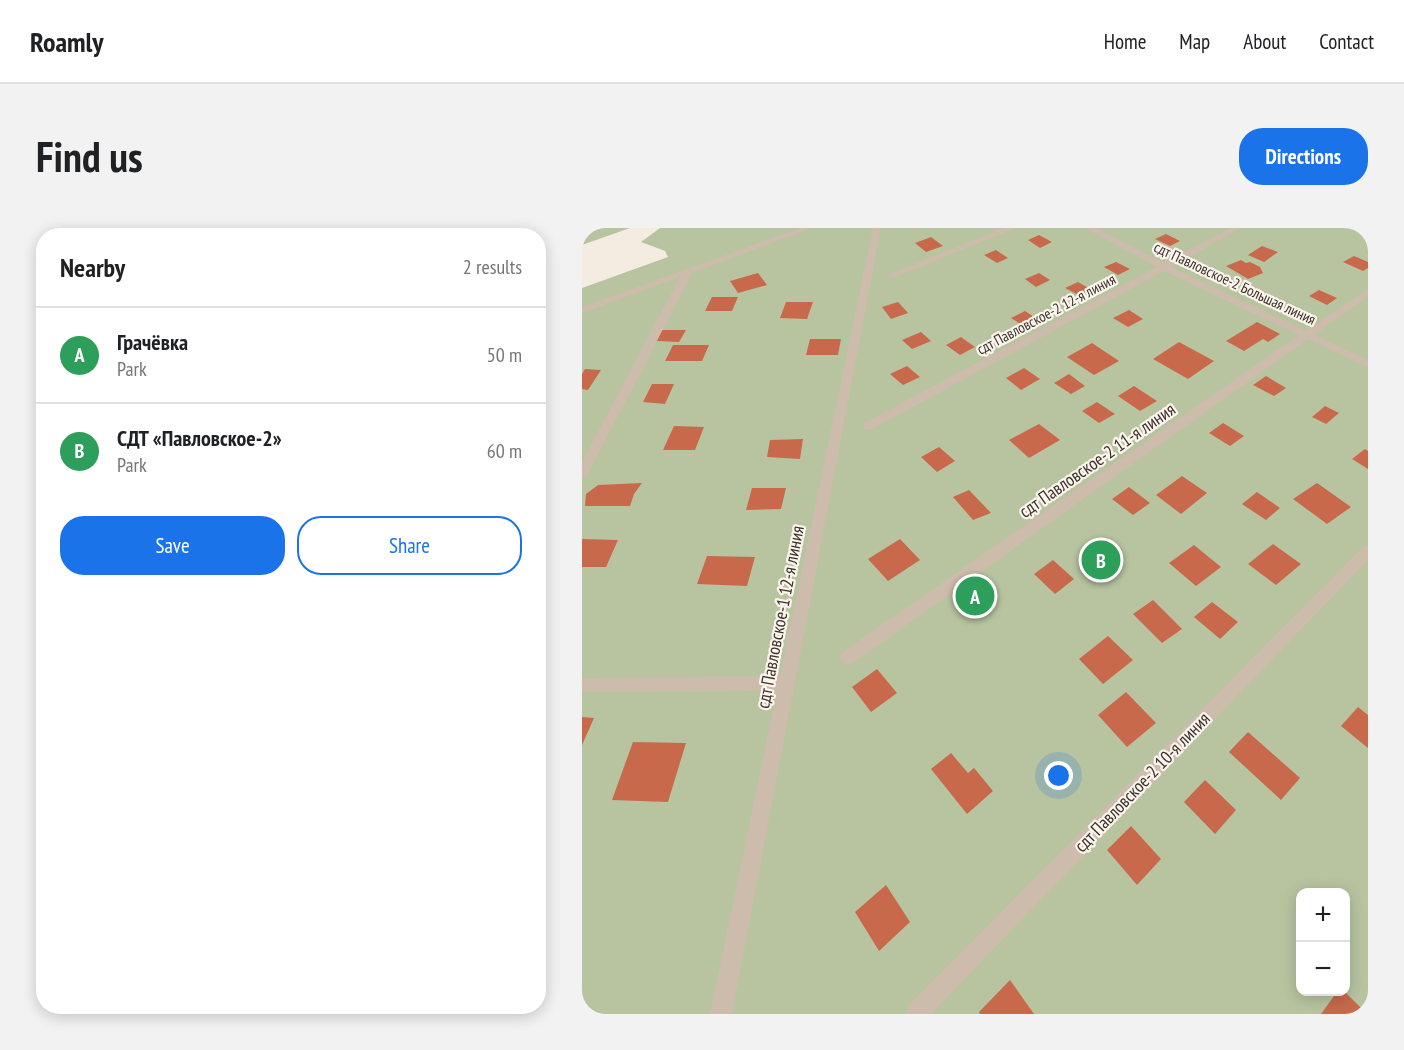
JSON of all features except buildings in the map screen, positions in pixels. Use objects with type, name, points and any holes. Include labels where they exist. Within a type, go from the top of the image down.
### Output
[{"type":"street","points":[[582,310],[808,228]]},
{"type":"street","name":"сдт Павловское-1 12-я линия","points":[[721,1014],[877,228]]},
{"type":"street","points":[[890,276],[1012,228]]},
{"type":"street","name":"сдт Павловское-2 Большая линия","points":[[1089,228],[1164,267],[1368,364]]},
{"type":"street","name":"сдт Павловское-2 12-я линия","points":[[868,426],[1237,228]]},
{"type":"street","points":[[582,474],[690,270]]},
{"type":"street","name":"сдт Павловское-2 11-я линия","points":[[847,658],[1368,292]]},
{"type":"street","name":"сдт Павловское-2 10-я линия","points":[[916,1014],[1368,551]]},
{"type":"street","points":[[582,685],[786,682]]},
{"type":"green space","points":[[582,228],[630,228],[582,245]]},
{"type":"green space","points":[[660,228],[1368,228],[1368,1014],[582,1014],[582,288],[668,257],[665,251],[641,242]]},
{"type":"place","name":"СДТ «Павловское-2»","points":[[1101,560]]},
{"type":"place","name":"Грачёвка","points":[[975,596]]}]
